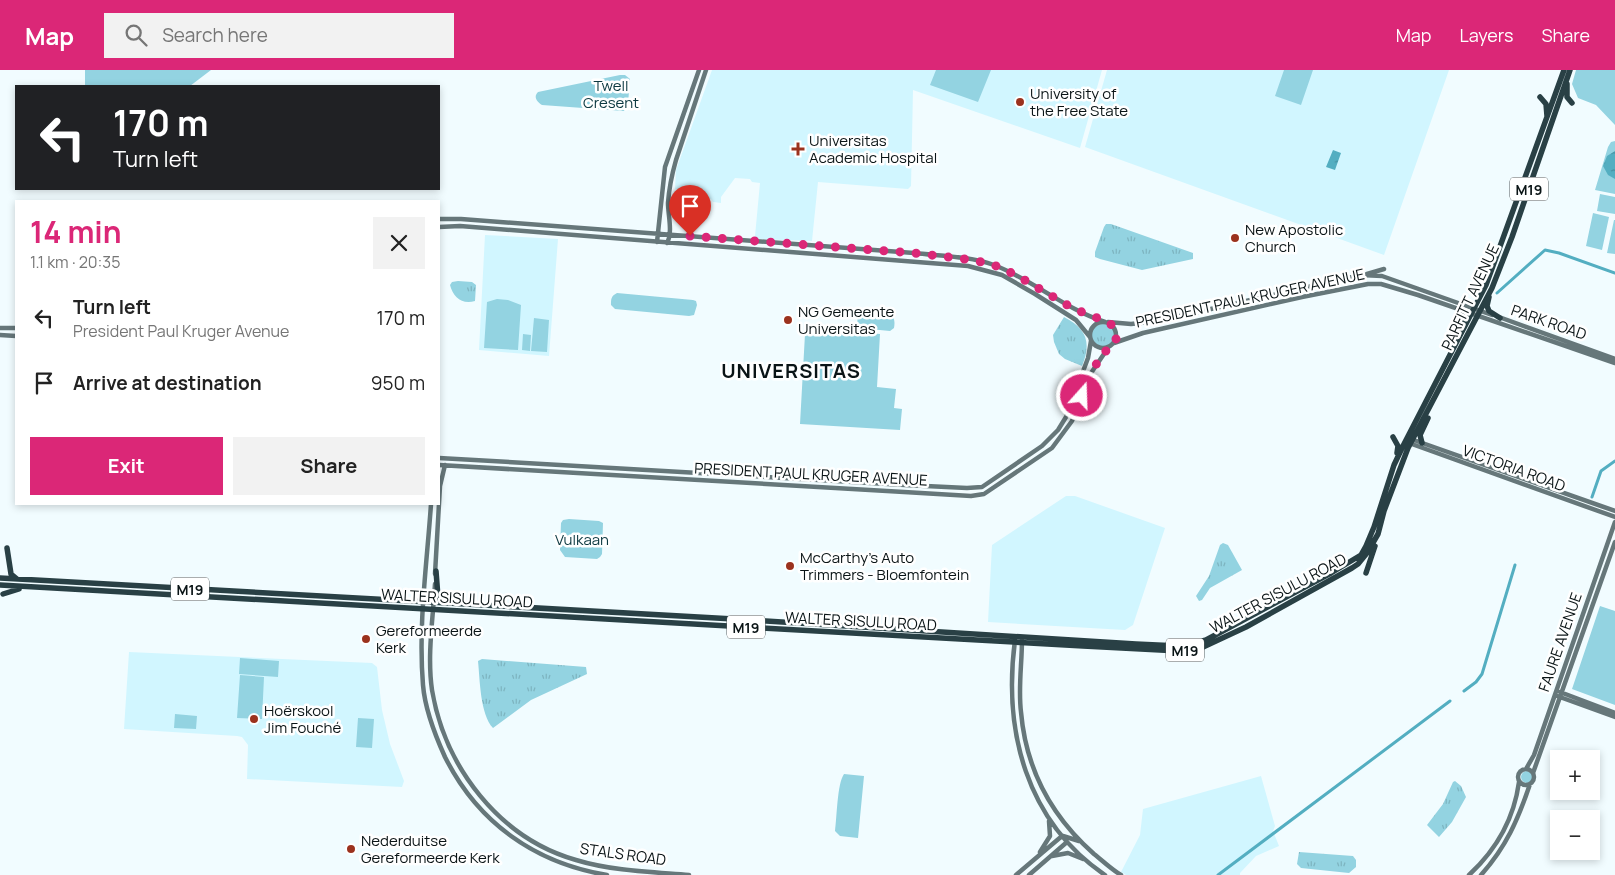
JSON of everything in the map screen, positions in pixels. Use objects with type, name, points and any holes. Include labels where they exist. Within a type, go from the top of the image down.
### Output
[{"type":"highway","name":"PARFITT AVENUE","points":[[1409,441],[1438,391],[1476,312],[1564,70]]},
{"type":"highway","name":"PARFITT AVENUE","points":[[1419,414],[1462,331],[1492,288],[1528,192],[1570,70]]},
{"type":"highway","points":[[1568,77],[1566,94],[1572,103]]},
{"type":"highway","points":[[1540,96],[1546,104],[1547,118]]},
{"type":"highway","points":[[1511,217],[1517,213],[1522,198],[1528,192]]},
{"type":"highway","points":[[1495,264],[1500,258],[1510,232],[1515,228]]},
{"type":"highway","points":[[1492,288],[1488,308],[1491,313],[1500,318]]},
{"type":"highway","points":[[1458,309],[1464,317],[1462,331]]},
{"type":"highway","points":[[1422,443],[1420,435],[1437,401],[1438,391]]},
{"type":"highway","name":"WALTER SISULU ROAD","points":[[0,578],[570,614],[651,618],[693,617],[854,626],[891,632],[1179,648],[1220,637],[1354,565],[1367,553],[1378,534],[1419,414]]},
{"type":"highway","points":[[1393,437],[1398,446],[1394,465]]},
{"type":"highway","name":"WALTER SISULU ROAD","points":[[1251,620],[1361,555],[1374,526],[1394,465],[1409,441]]},
{"type":"highway","points":[[1366,573],[1378,534]]},
{"type":"highway","points":[[6,548],[11,574],[17,579]]},
{"type":"highway","points":[[1338,569],[1354,565],[1361,555]]},
{"type":"highway","points":[[436,571],[438,596],[447,603]]},
{"type":"highway","name":"WALTER SISULU ROAD","points":[[0,585],[424,605]]},
{"type":"highway","points":[[3,594],[13,590],[56,589]]},
{"type":"highway","name":"WALTER SISULU ROAD","points":[[433,606],[447,603],[488,609]]},
{"type":"highway","points":[[693,617],[693,624]]},
{"type":"highway","name":"WALTER SISULU ROAD","points":[[651,618],[693,624],[854,634],[891,632]]},
{"type":"highway","points":[[770,629],[771,622]]},
{"type":"highway","points":[[816,624],[816,631]]},
{"type":"highway","points":[[854,626],[854,634]]},
{"type":"street","points":[[657,242],[665,167],[699,70]]},
{"type":"street","points":[[668,243],[670,234],[668,207],[672,175],[706,70]]},
{"type":"street","name":"PRESIDENT PAUL KRUGER AVENUE","points":[[440,220],[461,219],[648,234],[670,234],[914,253],[973,260],[1005,270],[1070,307],[1106,322],[1148,323],[1361,275],[1382,276],[1476,312]]},
{"type":"street","points":[[648,234],[659,219]]},
{"type":"street","points":[[440,227],[460,226],[933,262],[977,268],[1002,276],[1076,320],[1097,347],[1108,348],[1114,343],[1117,335],[1112,324],[1106,322],[1095,324],[1090,332],[1091,339]]},
{"type":"street","points":[[1361,275],[1384,270]]},
{"type":"street","name":"PRESIDENT PAUL KRUGER AVENUE","points":[[1114,343],[1143,333],[1302,298],[1376,284],[1393,286],[1458,309],[1476,312]]},
{"type":"street","name":"PARK ROAD","points":[[1476,312],[1500,318],[1615,358]]},
{"type":"street","name":"PARK ROAD","points":[[1476,312],[1615,363]]},
{"type":"street","points":[[1180,316],[1182,325]]},
{"type":"street","points":[[0,328],[15,328]]},
{"type":"street","points":[[0,335],[15,336]]},
{"type":"street","name":"PRESIDENT PAUL KRUGER AVENUE","points":[[440,458],[913,486],[982,488],[1042,446],[1058,430],[1069,411],[1088,358],[1091,339]]},
{"type":"street","name":"PRESIDENT PAUL KRUGER AVENUE","points":[[440,465],[947,495],[981,495],[993,489],[1052,448],[1072,421],[1092,370],[1108,348]]},
{"type":"street","name":"VICTORIA ROAD","points":[[1409,441],[1422,443],[1460,459]]},
{"type":"street","name":"VICTORIA ROAD","points":[[1409,441],[1518,479],[1615,516]]},
{"type":"street","name":"STALS ROAD","points":[[440,486],[446,458]]},
{"type":"street","points":[[589,467],[589,474]]},
{"type":"street","name":"VICTORIA ROAD","points":[[1545,489],[1615,511]]},
{"type":"street","name":"STALS ROAD","points":[[431,505],[422,651],[423,687],[437,741],[455,776],[476,804],[502,830],[536,852],[567,866],[607,875]]},
{"type":"street","name":"STALS ROAD","points":[[439,505],[433,606],[432,689],[438,715],[450,750],[464,775],[486,803],[517,830],[541,846],[558,854],[600,866],[689,875]]},
{"type":"street","name":"FAURE AVENUE","points":[[1533,773],[1545,731],[1592,598],[1615,522]]},
{"type":"street","name":"FAURE AVENUE","points":[[1592,598],[1615,542]]},
{"type":"street","points":[[1018,640],[1012,696],[1015,734],[1026,773],[1048,818],[1062,836],[1088,862]]},
{"type":"street","points":[[1018,640],[1020,696],[1025,742],[1044,794],[1064,824],[1081,842],[1112,873],[1121,875]]},
{"type":"street","points":[[1558,694],[1615,713]]},
{"type":"street","points":[[1558,694],[1615,717]]},
{"type":"street","name":"FAURE AVENUE","points":[[1526,769],[1532,761],[1545,731]]},
{"type":"street","points":[[1469,875],[1492,850],[1508,823],[1516,799],[1519,773],[1526,769],[1533,773],[1534,780],[1530,784],[1520,816],[1498,855],[1480,875],[1475,870]]},
{"type":"street","points":[[1519,782],[1525,785],[1530,784]]},
{"type":"street","points":[[1036,858],[1050,836],[1048,818]]},
{"type":"street","points":[[1064,824],[1068,840]]},
{"type":"street","points":[[1016,875],[1062,836]]},
{"type":"street","points":[[1068,840],[1081,842]]},
{"type":"street","points":[[1029,875],[1068,840]]},
{"type":"street","points":[[1049,857],[1068,853],[1076,855],[1105,875]]},
{"type":"street","points":[[647,871],[667,875]]},
{"type":"shaded area","name":"Universitas Academic Hospital","points":[[712,70],[1102,70],[1080,148],[913,90],[911,186],[908,189],[818,182],[812,241],[757,239],[755,236],[760,183],[752,182],[750,179],[735,178],[721,197],[721,203],[713,202],[701,192],[675,189],[676,170]]},
{"type":"shaded area","points":[[1107,70],[1449,70],[1384,255],[1085,147]]},
{"type":"shaded area","points":[[485,235],[558,239],[549,356],[479,350]]},
{"type":"shaded area","points":[[1066,496],[1075,496],[1165,528],[1133,625],[1125,630],[988,622],[992,545]]},
{"type":"shaded area","name":"Hoërskool Jim Fouché","points":[[129,652],[372,663],[377,667],[382,710],[390,744],[404,781],[402,787],[247,779],[248,745],[242,737],[124,729]]},
{"type":"shaded area","points":[[1261,776],[1275,826],[1273,831],[1279,846],[1256,856],[1240,875],[1126,875],[1121,872],[1140,835],[1143,809]]},
{"type":"green space","points":[[85,70],[211,70],[191,85],[85,85]]},
{"type":"green space","points":[[936,70],[991,70],[978,102],[930,85]]},
{"type":"green space","points":[[1284,70],[1313,70],[1301,105],[1275,96]]},
{"type":"green space","points":[[1576,70],[1615,70],[1615,125],[1596,105],[1578,98],[1572,84]]},
{"type":"green space","name":"Twell Cresent","points":[[625,75],[630,79],[628,104],[624,111],[542,105],[536,98],[538,92]]},
{"type":"green space","points":[[1615,141],[1615,194],[1595,190],[1608,147],[1611,142]]},
{"type":"green space","points":[[1600,194],[1615,197],[1615,214],[1597,211]]},
{"type":"green space","points":[[1593,213],[1609,217],[1602,250],[1586,246]]},
{"type":"green space","points":[[1615,220],[1615,254],[1607,253]]},
{"type":"green space","points":[[1106,224],[1111,224],[1193,253],[1193,259],[1142,270],[1095,257],[1095,252]]},
{"type":"green space","points":[[452,282],[472,282],[476,285],[475,301],[462,301],[453,293],[450,285]]},
{"type":"green space","points":[[617,293],[693,300],[696,301],[697,305],[694,315],[689,316],[615,309],[611,305],[611,301],[612,297]]},
{"type":"green space","points":[[497,299],[508,300],[521,305],[518,350],[484,348],[487,302]]},
{"type":"green space","points":[[862,311],[889,314],[894,320],[894,328],[890,331],[859,328],[857,325],[858,314]]},
{"type":"green space","points":[[1064,317],[1078,326],[1085,337],[1086,350],[1082,366],[1065,359],[1059,354],[1054,342],[1053,335]]},
{"type":"green space","points":[[534,318],[549,320],[547,352],[531,351]]},
{"type":"green space","points":[[1103,324],[1108,325],[1114,331],[1114,341],[1108,347],[1103,348],[1098,347],[1092,341],[1091,336],[1092,331],[1098,325]]},
{"type":"green space","points":[[809,329],[880,334],[877,387],[896,389],[894,408],[902,409],[900,430],[800,424],[805,334]]},
{"type":"green space","points":[[523,334],[531,335],[530,351],[522,350]]},
{"type":"green space","name":"Vulkaan","points":[[563,520],[599,521],[603,523],[602,554],[600,557],[597,559],[565,557],[560,550],[561,523]]},
{"type":"green space","points":[[1223,543],[1228,545],[1242,570],[1210,588],[1202,600],[1199,601],[1196,596],[1209,576],[1220,545]]},
{"type":"green space","points":[[1600,606],[1615,611],[1615,705],[1572,689]]},
{"type":"green space","points":[[240,658],[279,661],[278,677],[239,674]]},
{"type":"green space","points":[[482,659],[586,667],[587,674],[531,700],[493,728],[485,714],[481,696],[478,661]]},
{"type":"green space","points":[[240,675],[264,677],[262,719],[237,718]]},
{"type":"green space","points":[[175,714],[197,716],[196,729],[174,728]]},
{"type":"green space","points":[[358,718],[374,719],[372,748],[356,747]]},
{"type":"green space","points":[[1529,771],[1532,772],[1532,782],[1525,783],[1522,782],[1521,775],[1522,772]]},
{"type":"green space","points":[[844,774],[864,776],[858,838],[840,836],[835,831],[839,793]]},
{"type":"green space","points":[[1455,781],[1461,786],[1466,797],[1452,822],[1439,837],[1427,825],[1443,804]]},
{"type":"green space","points":[[1299,852],[1353,856],[1356,860],[1356,867],[1349,873],[1301,868],[1297,864]]},
{"type":"water","points":[[1333,150],[1341,153],[1335,170],[1326,167]]},
{"type":"water","points":[[1615,151],[1615,179],[1608,175],[1603,166],[1607,156]]},
{"type":"waterway","points":[[1497,293],[1545,250],[1559,253],[1615,273]]},
{"type":"waterway","points":[[1592,497],[1601,471],[1615,461]]},
{"type":"waterway","points":[[1464,691],[1476,682],[1482,674],[1515,565]]},
{"type":"waterway","points":[[1218,875],[1450,701]]},
{"type":"place","name":"University of the Free State","points":[[1020,102]]},
{"type":"place","name":"Universitas Academic Hospital","points":[[798,149]]},
{"type":"place","name":"New Apostolic Church","points":[[1235,238]]},
{"type":"place","name":"NG Gemeente Universitas","points":[[788,320]]},
{"type":"place","name":"McCarthy's Auto Trimmers - Bloemfontein","points":[[790,566]]},
{"type":"place","name":"Gereformeerde Kerk","points":[[366,639]]},
{"type":"place","name":"Hoërskool Jim Fouché","points":[[254,719]]},
{"type":"place","name":"Nederduitse Gereformeerde Kerk","points":[[351,849]]},
{"type":"district","name":"UNIVERSITAS","points":[[791,370]]},
{"type":"route","points":[[690,236],[914,253],[973,260],[994,265],[1016,275],[1084,314],[1112,324],[1117,335],[1116,340],[1092,370],[1082,396]]}]
